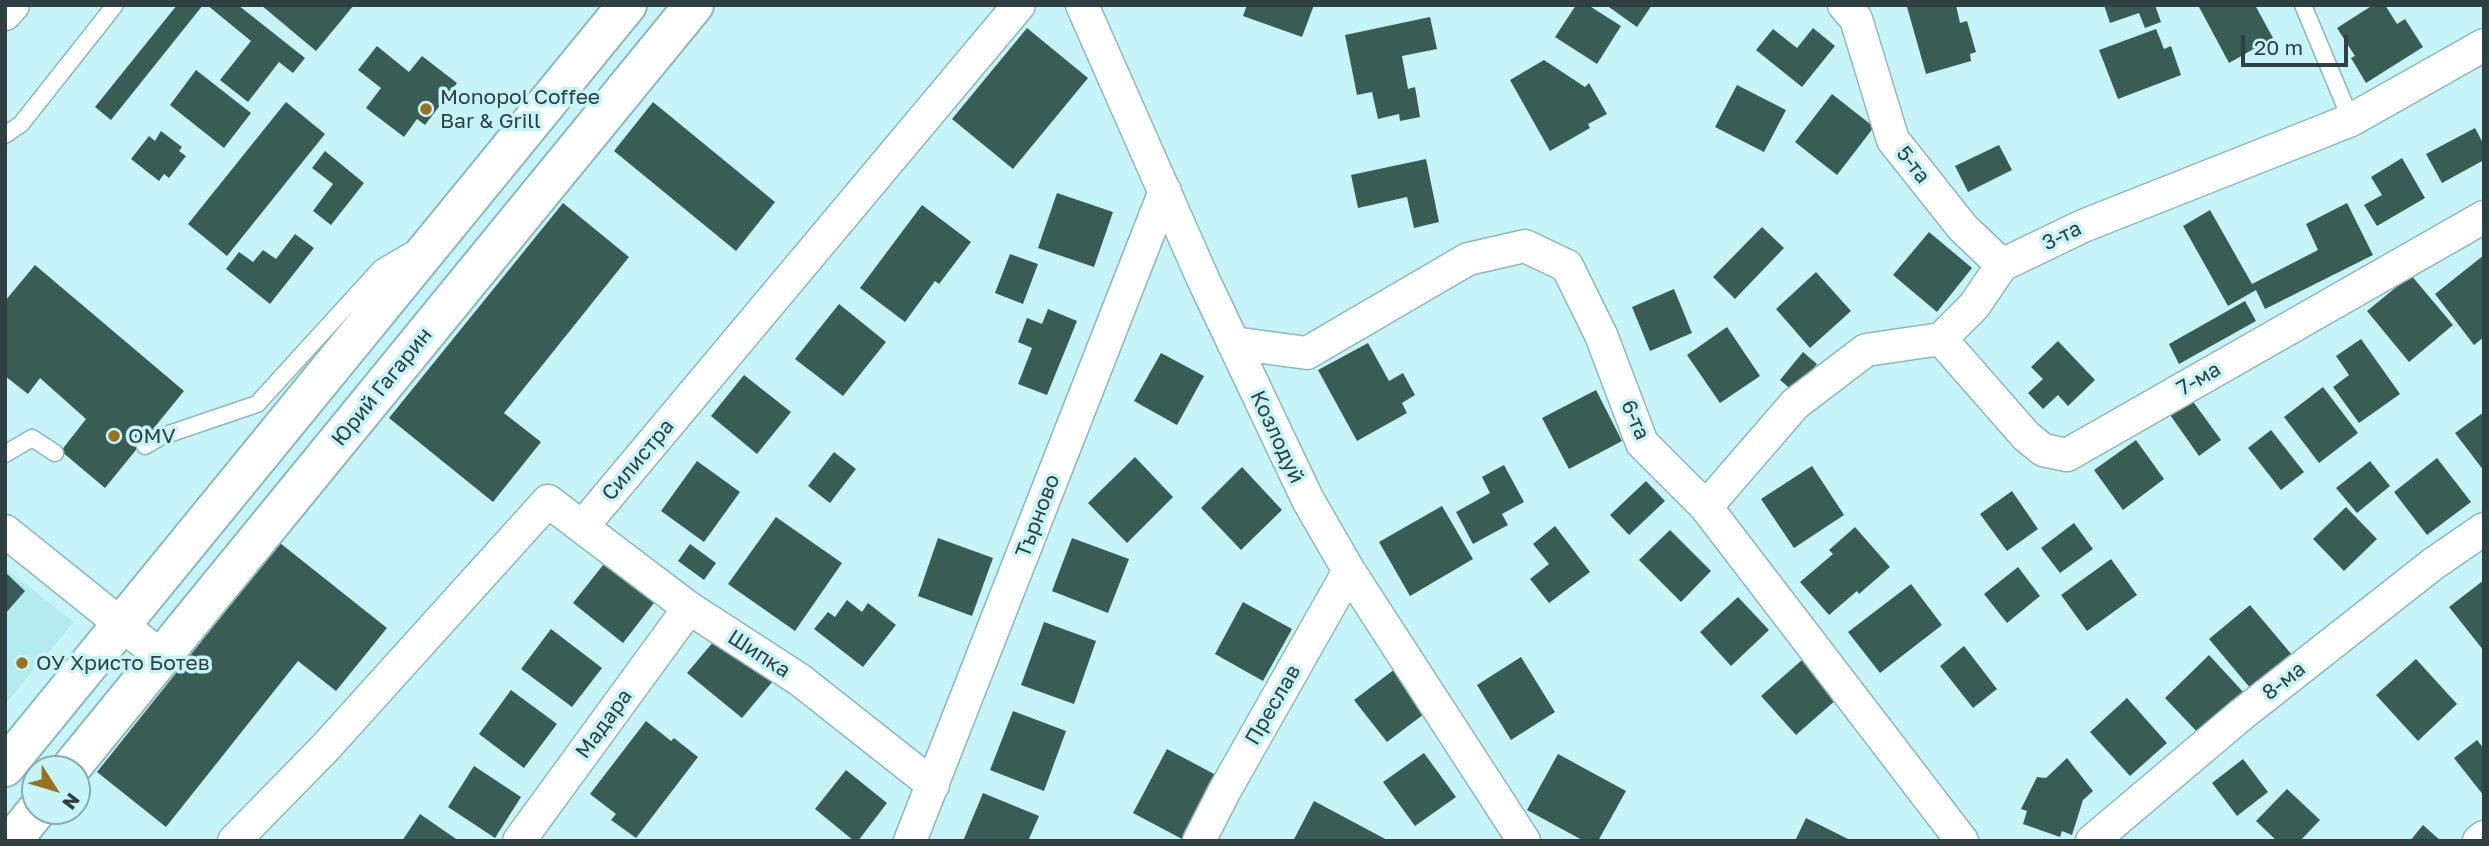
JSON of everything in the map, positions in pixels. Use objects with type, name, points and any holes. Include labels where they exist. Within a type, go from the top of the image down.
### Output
[{"type":"street","points":[[5,14],[13,5]]},
{"type":"street","points":[[5,767],[627,5]]},
{"type":"street","name":"Юрий Гагарин","points":[[82,755],[694,5]]},
{"type":"street","name":"Силистра","points":[[582,527],[1019,5]]},
{"type":"street","name":"Козлодуй","points":[[1082,5],[1233,344],[1307,500],[1349,571],[1524,841]]},
{"type":"street","name":"5-та","points":[[1844,5],[1857,19],[1893,140],[1963,228],[2002,265]]},
{"type":"street","name":"3-та","points":[[1941,339],[1974,306],[2002,265],[2083,226],[2351,120],[2484,44]]},
{"type":"street","name":"Търново","points":[[909,841],[1165,191]]},
{"type":"street","name":"7-ма","points":[[1941,339],[2026,436],[2043,450],[2067,455],[2484,217]]},
{"type":"street","name":"6-та","points":[[1233,344],[1307,353],[1468,259],[1525,246],[1567,266],[1601,335],[1642,443],[1706,507],[1962,841]]},
{"type":"street","points":[[1706,507],[1795,404],[1866,349],[1941,339]]},
{"type":"street","points":[[234,841],[325,748],[548,501],[582,527]]},
{"type":"street","name":"Шипка","points":[[582,527],[689,608],[800,680],[933,785]]},
{"type":"street","name":"8-ма","points":[[2092,841],[2241,715],[2434,564],[2484,529]]},
{"type":"street","points":[[5,531],[162,657]]},
{"type":"street","name":"Преслав","points":[[1199,841],[1349,571]]},
{"type":"street","name":"Мадара","points":[[519,841],[689,608]]},
{"type":"street","points":[[12,841],[25,825]]},
{"type":"street","points":[[2479,841],[2484,836]]},
{"type":"lane","points":[[5,135],[22,124],[115,5]]},
{"type":"lane","points":[[2303,5],[2351,120]]},
{"type":"lane","points":[[145,446],[160,437],[257,404],[381,268],[442,233]]},
{"type":"lane","points":[[5,454],[32,438],[55,453]]},
{"type":"shaded area","name":"ОУ Христо Ботев","points":[[5,568],[74,622],[5,704]]},
{"type":"building","points":[[177,5],[203,5],[111,120],[95,107]]},
{"type":"building","points":[[207,5],[238,5],[305,58],[293,73],[279,62],[248,102],[220,80],[251,41]]},
{"type":"building","points":[[261,5],[354,5],[316,51]]},
{"type":"building","points":[[1247,5],[1314,5],[1302,37],[1243,16]]},
{"type":"building","points":[[1576,5],[1588,5],[1621,26],[1597,64],[1555,37]]},
{"type":"building","points":[[1606,5],[1652,5],[1637,27]]},
{"type":"building","points":[[1956,5],[1960,23],[1967,21],[1976,52],[1970,54],[1971,61],[1926,74],[1907,7]]},
{"type":"building","points":[[2104,5],[2155,5],[2161,22],[2145,28],[2139,13],[2110,23]]},
{"type":"building","points":[[2255,5],[2273,38],[2229,63],[2199,7]]},
{"type":"building","points":[[2373,5],[2385,5],[2397,24],[2405,19],[2423,47],[2366,83],[2351,58],[2355,56],[2337,28]]},
{"type":"building","points":[[1430,17],[1437,49],[1402,56],[1408,89],[1415,87],[1420,117],[1400,121],[1399,114],[1378,119],[1372,92],[1357,95],[1345,35]]},
{"type":"building","points":[[1027,28],[1088,78],[1013,169],[952,119]]},
{"type":"building","points":[[1813,28],[1835,46],[1802,87],[1756,50],[1773,29],[1797,48]]},
{"type":"building","points":[[2156,29],[2164,49],[2171,46],[2181,75],[2118,99],[2099,50]]},
{"type":"building","points":[[377,46],[409,72],[422,56],[457,83],[425,125],[417,119],[404,137],[366,108],[381,88],[358,70]]},
{"type":"building","points":[[1544,60],[1585,87],[1589,83],[1607,114],[1588,124],[1590,128],[1550,151],[1510,80]]},
{"type":"building","points":[[196,70],[251,113],[224,148],[170,105]]},
{"type":"building","points":[[1737,85],[1786,110],[1764,152],[1715,127]]},
{"type":"building","points":[[1832,94],[1874,127],[1837,175],[1795,142]]},
{"type":"building","points":[[286,102],[325,134],[227,256],[188,224]]},
{"type":"building","points":[[653,102],[775,202],[736,251],[614,151]]},
{"type":"building","points":[[2475,128],[2484,145],[2484,160],[2442,183],[2426,154]]},
{"type":"building","points":[[161,131],[182,147],[179,151],[186,156],[169,178],[164,174],[159,181],[131,159],[149,136],[155,141]]},
{"type":"building","points":[[1999,145],[2012,170],[1968,192],[1955,166]]},
{"type":"building","points":[[325,151],[364,183],[331,225],[313,211],[333,184],[312,168]]},
{"type":"building","points":[[2402,158],[2425,198],[2377,226],[2364,205],[2382,195],[2371,177]]},
{"type":"building","points":[[1426,159],[1439,222],[1414,228],[1407,197],[1358,208],[1351,175]]},
{"type":"building","points":[[1057,193],[1113,212],[1094,267],[1038,248]]},
{"type":"building","points":[[563,203],[629,257],[504,413],[541,442],[493,502],[389,418]]},
{"type":"building","points":[[2347,203],[2373,255],[2265,309],[2256,290],[2228,306],[2183,226],[2210,210],[2252,284],[2318,250],[2306,224]]},
{"type":"building","points":[[922,205],[971,242],[939,284],[935,281],[905,322],[860,288]]},
{"type":"building","points":[[1762,227],[1784,248],[1735,299],[1713,277]]},
{"type":"building","points":[[1929,232],[1972,268],[1937,312],[1893,275]]},
{"type":"building","points":[[295,234],[314,248],[270,304],[226,269],[239,252],[253,262],[263,250],[276,259]]},
{"type":"building","points":[[1010,254],[1038,264],[1023,304],[995,293]]},
{"type":"building","points":[[2484,255],[2484,337],[2474,345],[2435,294]]},
{"type":"building","points":[[35,265],[184,391],[105,488],[61,451],[86,419],[40,378],[28,394],[5,376],[5,301]]},
{"type":"building","points":[[1816,272],[1851,311],[1810,348],[1776,309]]},
{"type":"building","points":[[2411,275],[2453,325],[2409,362],[2367,311]]},
{"type":"building","points":[[1674,289],[1692,333],[1650,351],[1632,307]]},
{"type":"building","points":[[2245,301],[2256,321],[2179,364],[2169,344]]},
{"type":"building","points":[[839,304],[886,342],[843,396],[795,359]]},
{"type":"building","points":[[1048,309],[1077,321],[1047,395],[1018,384],[1032,348],[1018,342],[1027,318],[1042,324]]},
{"type":"building","points":[[1727,327],[1760,376],[1720,403],[1687,355]]},
{"type":"building","points":[[2361,339],[2400,394],[2359,423],[2333,387],[2349,375],[2336,356]]},
{"type":"building","points":[[2058,341],[2095,380],[2068,406],[2058,395],[2043,409],[2028,393],[2043,379],[2031,367]]},
{"type":"building","points":[[1368,343],[1389,381],[1403,373],[1415,395],[1402,403],[1407,413],[1357,441],[1318,370]]},
{"type":"building","points":[[1803,352],[1817,364],[1794,392],[1780,380]]},
{"type":"building","points":[[1161,353],[1204,376],[1177,425],[1134,401]]},
{"type":"building","points":[[744,375],[791,412],[757,454],[711,416]]},
{"type":"building","points":[[2323,387],[2358,433],[2319,463],[2284,417]]},
{"type":"building","points":[[1596,390],[1622,441],[1569,469],[1542,418]]},
{"type":"building","points":[[2189,396],[2221,440],[2199,456],[2168,412]]},
{"type":"building","points":[[2484,412],[2484,471],[2455,433]]},
{"type":"building","points":[[2271,430],[2304,472],[2281,490],[2248,448]]},
{"type":"building","points":[[2136,440],[2164,479],[2123,510],[2094,470]]},
{"type":"building","points":[[834,452],[856,469],[830,503],[808,486]]},
{"type":"building","points":[[1135,457],[1173,497],[1127,543],[1088,503]]},
{"type":"building","points":[[2437,458],[2471,502],[2427,535],[2394,492]]},
{"type":"building","points":[[697,461],[740,492],[704,542],[661,511]]},
{"type":"building","points":[[2370,461],[2390,486],[2357,513],[2336,488]]},
{"type":"building","points":[[1504,465],[1524,502],[1502,514],[1508,525],[1473,544],[1456,512],[1490,493],[1482,477]]},
{"type":"building","points":[[1812,466],[1844,515],[1794,548],[1761,499]]},
{"type":"building","points":[[1242,467],[1282,510],[1241,550],[1201,508]]},
{"type":"building","points":[[1646,481],[1665,501],[1629,535],[1610,515]]},
{"type":"building","points":[[2012,491],[2038,529],[2007,551],[1980,514]]},
{"type":"building","points":[[1442,506],[1473,559],[1410,596],[1379,542]]},
{"type":"building","points":[[2346,507],[2377,539],[2344,571],[2313,539]]},
{"type":"building","points":[[776,517],[842,563],[795,631],[728,584]]},
{"type":"building","points":[[2074,523],[2093,549],[2060,573],[2041,548]]},
{"type":"building","points":[[1555,526],[1590,572],[1549,603],[1530,579],[1549,564],[1533,544]]},
{"type":"building","points":[[1855,527],[1890,567],[1829,615],[1800,582],[1833,554],[1829,550]]},
{"type":"building","points":[[1670,530],[1711,571],[1681,602],[1639,560]]},
{"type":"building","points":[[938,538],[993,558],[972,616],[918,596]]},
{"type":"building","points":[[1072,538],[1129,559],[1108,613],[1052,591]]},
{"type":"building","points":[[280,543],[387,628],[336,691],[298,661],[166,827],[97,772]]},
{"type":"building","points":[[690,544],[716,563],[704,580],[678,561]]},
{"type":"building","points":[[2111,559],[2137,595],[2087,631],[2061,595]]},
{"type":"building","points":[[607,560],[657,599],[623,643],[573,603]]},
{"type":"building","points":[[2018,567],[2040,596],[2007,623],[1984,594]]},
{"type":"building","points":[[5,572],[25,591],[5,614]]},
{"type":"building","points":[[2484,580],[2484,651],[2449,607]]},
{"type":"building","points":[[1911,584],[1942,625],[1880,673],[1848,632]]},
{"type":"building","points":[[1738,597],[1769,630],[1731,666],[1700,632]]},
{"type":"building","points":[[847,600],[862,612],[868,603],[896,625],[863,667],[814,629],[828,612],[835,617]]},
{"type":"building","points":[[1243,602],[1292,629],[1263,681],[1215,654]]},
{"type":"building","points":[[2250,605],[2292,655],[2251,689],[2209,639]]},
{"type":"building","points":[[1044,622],[1096,641],[1074,704],[1021,685]]},
{"type":"building","points":[[551,629],[602,668],[572,707],[521,669]]},
{"type":"building","points":[[719,635],[773,681],[742,718],[687,673]]},
{"type":"building","points":[[1964,646],[1997,689],[1973,708],[1940,666]]},
{"type":"building","points":[[2209,655],[2245,694],[2201,736],[2165,698]]},
{"type":"building","points":[[1521,657],[1555,712],[1511,740],[1477,685]]},
{"type":"building","points":[[2416,659],[2457,704],[2418,741],[2376,695]]},
{"type":"building","points":[[1802,660],[1837,699],[1796,735],[1761,696]]},
{"type":"building","points":[[1395,669],[1428,711],[1387,742],[1354,700]]},
{"type":"building","points":[[511,690],[557,724],[524,768],[479,734]]},
{"type":"building","points":[[2127,698],[2167,743],[2130,776],[2090,732]]},
{"type":"building","points":[[1013,711],[1066,731],[1044,791],[990,770]]},
{"type":"building","points":[[646,721],[671,741],[674,738],[698,757],[636,838],[611,820],[616,814],[590,794]]},
{"type":"building","points":[[2477,740],[2484,749],[2484,796],[2454,758]]},
{"type":"building","points":[[1167,749],[1216,775],[1182,839],[1133,813]]},
{"type":"building","points":[[1424,753],[1456,797],[1415,826],[1383,782]]},
{"type":"building","points":[[1558,754],[1626,791],[1598,841],[1584,841],[1527,810]]},
{"type":"building","points":[[2067,758],[2093,791],[2083,800],[2072,835],[2062,831],[2060,837],[2023,824],[2027,811],[2021,809],[2037,777],[2046,778]]},
{"type":"building","points":[[2243,759],[2268,792],[2237,816],[2212,783]]},
{"type":"building","points":[[474,766],[521,797],[495,838],[448,807]]},
{"type":"building","points":[[846,770],[887,803],[858,841],[854,841],[815,809]]},
{"type":"building","points":[[2287,789],[2320,820],[2300,841],[2277,841],[2256,821]]},
{"type":"building","points":[[983,793],[1039,816],[1028,841],[963,841]]},
{"type":"building","points":[[1314,801],[1389,841],[1293,841]]},
{"type":"building","points":[[420,814],[459,841],[402,841]]},
{"type":"building","points":[[1806,818],[1852,841],[1795,841]]},
{"type":"building","points":[[2423,825],[2441,841],[2410,841]]},
{"type":"place","name":"Monopol Coffee Bar & Grill","points":[[426,109]]},
{"type":"place","name":"OMV","points":[[114,436]]},
{"type":"place","name":"ОУ Христо Ботев","points":[[22,663]]}]
